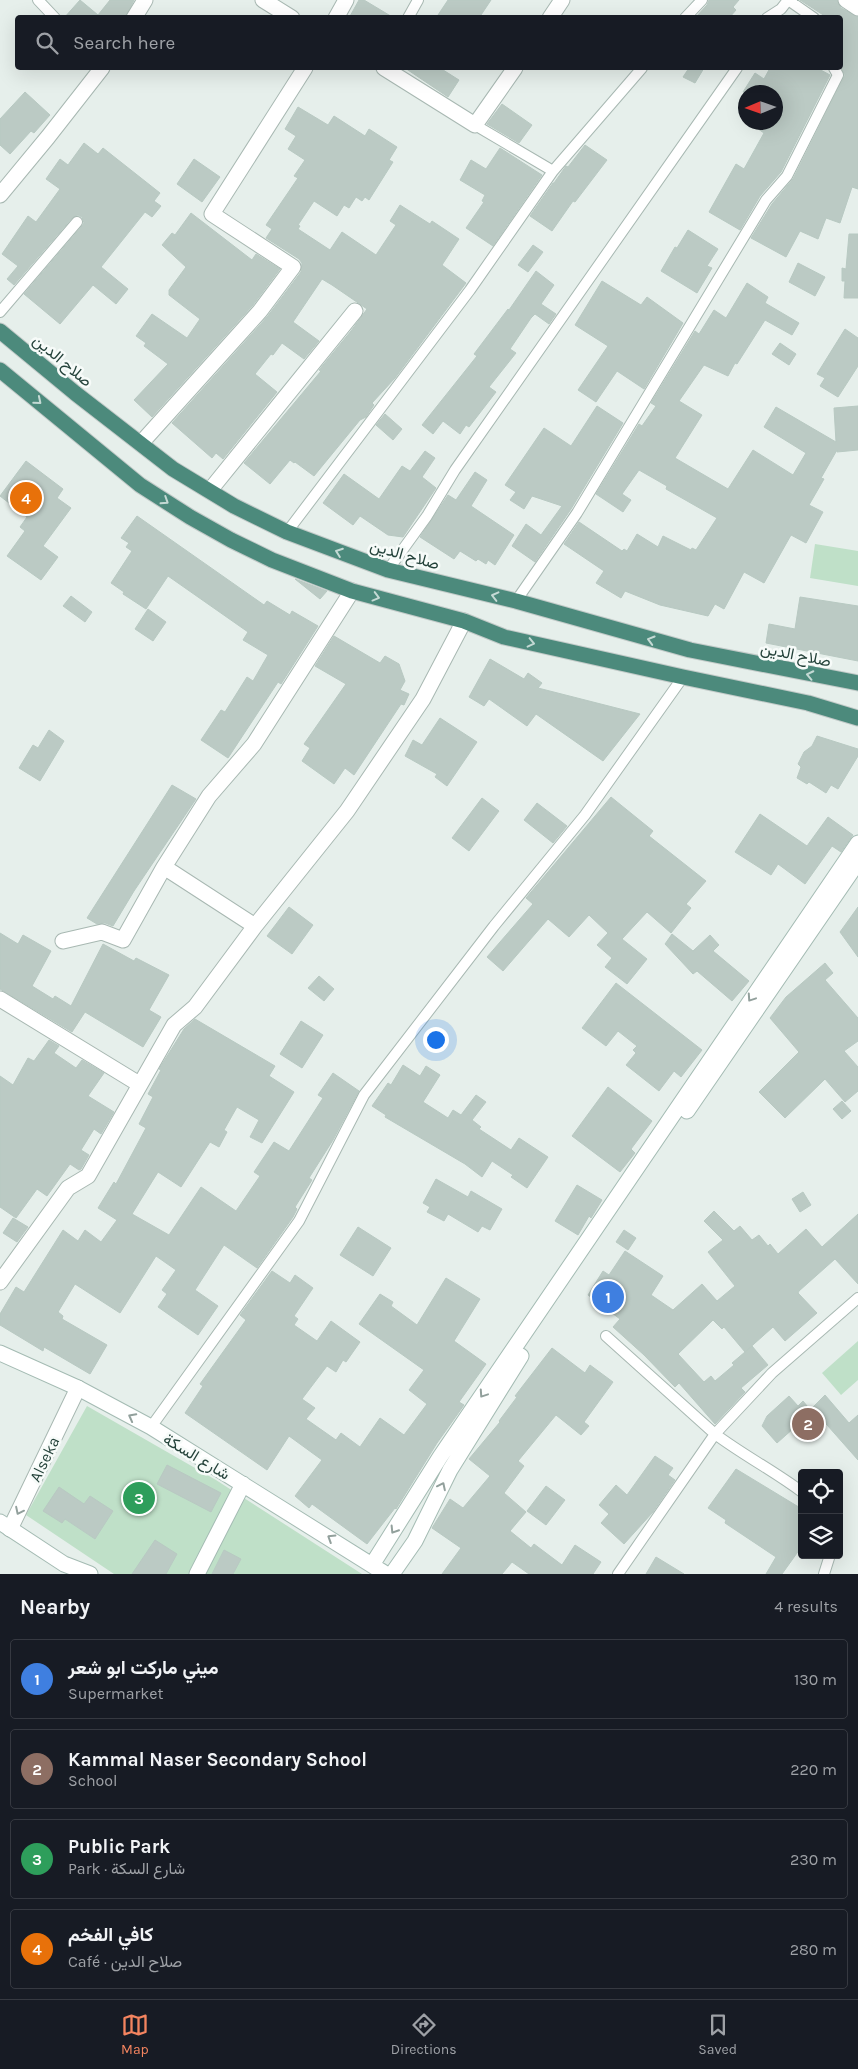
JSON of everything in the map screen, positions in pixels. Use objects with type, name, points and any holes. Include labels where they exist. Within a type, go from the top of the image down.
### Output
[{"type":"highway","name":"صلاح الدين","points":[[0,331],[90,405],[173,469],[234,506],[288,532],[388,570],[516,601],[690,650],[858,683]]},
{"type":"highway","points":[[0,370],[140,485],[190,517],[272,560],[352,590],[464,621],[504,637],[808,703],[858,718]]},
{"type":"street","points":[[136,15],[145,0]]},
{"type":"street","points":[[263,0],[287,15]]},
{"type":"street","points":[[338,15],[346,0]]},
{"type":"street","points":[[552,15],[562,0]]},
{"type":"street","points":[[846,0],[858,8]]},
{"type":"street","points":[[0,195],[100,70]]},
{"type":"street","points":[[143,441],[260,312],[293,267],[212,214],[304,70]]},
{"type":"street","points":[[387,70],[475,125],[514,70]]},
{"type":"street","points":[[211,488],[355,311]]},
{"type":"street","points":[[63,941],[102,932],[123,940],[164,867],[209,796],[254,744],[352,590]]},
{"type":"street","points":[[0,1282],[68,1188],[88,1176],[174,1025],[195,1007],[255,926],[347,811],[424,699],[464,621]]},
{"type":"street","points":[[372,1564],[440,1457],[858,843]]},
{"type":"street","points":[[392,1574],[414,1540],[450,1470],[515,1364],[658,1152],[858,862]]},
{"type":"street","points":[[164,867],[255,926]]},
{"type":"street","points":[[0,999],[139,1084]]},
{"type":"street","name":"شارع السكة","points":[[0,1353],[78,1388],[151,1427],[386,1574]]},
{"type":"street","name":"Alseka","points":[[5,1525],[78,1388]]},
{"type":"street","points":[[197,1574],[243,1484]]},
{"type":"street","points":[[5,1525],[61,1569],[90,1574]]},
{"type":"lane","points":[[38,0],[52,15]]},
{"type":"lane","points":[[410,15],[418,0]]},
{"type":"lane","points":[[688,15],[702,0]]},
{"type":"lane","points":[[772,15],[781,9],[788,0]]},
{"type":"lane","points":[[792,0],[791,2],[810,15]]},
{"type":"lane","points":[[288,532],[470,290],[553,171],[640,70]]},
{"type":"lane","points":[[388,570],[427,516],[455,470],[736,70]]},
{"type":"lane","points":[[516,601],[577,514],[766,200],[787,176],[838,75],[835,70]]},
{"type":"lane","points":[[475,125],[553,171]]},
{"type":"lane","points":[[0,312],[77,222]]},
{"type":"lane","points":[[151,1427],[299,1221],[364,1096],[494,926],[585,815],[671,697],[683,677]]},
{"type":"lane","points":[[618,1574],[715,1434],[772,1373],[858,1298]]},
{"type":"lane","points":[[606,1336],[715,1434],[798,1489]]},
{"type":"lane","points":[[824,1574],[829,1559]]},
{"type":"green space","points":[[815,544],[858,551],[858,586],[810,578]]},
{"type":"green space","points":[[858,1341],[858,1380],[841,1395],[822,1373]]},
{"type":"green space","points":[[87,1406],[216,1480],[362,1574],[114,1574],[26,1515]]},
{"type":"building","points":[[80,0],[98,15],[67,15]]},
{"type":"building","points":[[110,0],[134,0],[126,15],[98,15]]},
{"type":"building","points":[[359,0],[364,0],[389,15],[351,15]]},
{"type":"building","points":[[448,0],[491,0],[481,15],[438,15]]},
{"type":"building","points":[[709,0],[739,0],[733,7],[736,10],[732,15],[698,15]]},
{"type":"building","points":[[800,0],[837,0],[841,8],[858,17],[858,189],[852,187],[840,223],[826,218],[818,239],[800,231],[786,257],[751,238],[772,204],[793,179],[845,75],[842,70],[843,15],[823,15]]},
{"type":"building","points":[[408,70],[443,70],[459,80],[448,97]]},
{"type":"building","points":[[688,70],[703,70],[695,83],[683,77]]},
{"type":"building","points":[[769,70],[821,70],[830,75],[781,172],[760,196],[740,230],[709,212],[736,164],[744,169],[764,133],[760,130],[783,130],[783,85],[747,85],[755,73],[764,79]]},
{"type":"building","points":[[25,92],[50,115],[34,133],[31,131],[10,154],[0,145],[0,119]]},
{"type":"building","points":[[502,104],[532,125],[519,143],[487,124]]},
{"type":"building","points":[[298,107],[328,125],[334,116],[365,136],[369,129],[397,147],[389,160],[393,162],[369,200],[365,197],[362,201],[356,197],[349,208],[344,205],[337,216],[314,201],[298,225],[300,226],[298,229],[330,250],[342,232],[376,255],[396,225],[390,221],[400,205],[430,224],[432,221],[459,239],[442,265],[466,283],[395,378],[372,403],[374,405],[366,417],[360,420],[314,476],[290,460],[270,484],[244,463],[321,371],[319,370],[367,309],[332,285],[322,279],[293,322],[319,341],[304,359],[282,343],[273,355],[271,354],[255,374],[277,392],[223,459],[216,453],[212,458],[172,423],[267,317],[301,272],[302,263],[299,259],[266,238],[272,229],[266,225],[298,178],[294,176],[305,160],[288,149],[296,136],[285,129]]},
{"type":"building","points":[[84,143],[98,154],[103,148],[160,193],[154,201],[161,206],[152,217],[145,212],[101,267],[128,289],[116,304],[93,285],[60,324],[24,294],[82,226],[84,223],[82,217],[78,215],[72,218],[14,285],[7,279],[18,266],[2,254],[28,216],[36,222],[60,189],[46,179],[60,159],[68,165]]},
{"type":"building","points":[[585,145],[607,160],[575,202],[573,201],[552,231],[530,216],[566,166],[568,167]]},
{"type":"building","points":[[500,148],[542,175],[493,246],[466,228],[484,202],[482,201],[485,195],[460,180],[471,160],[486,169]]},
{"type":"building","points":[[194,159],[220,177],[202,202],[177,184]]},
{"type":"building","points":[[191,213],[252,260],[256,254],[280,269],[253,305],[152,417],[134,400],[168,364],[144,346],[146,343],[136,336],[152,314],[187,338],[200,319],[169,295],[169,290],[186,267],[162,245],[172,233],[175,235]]},
{"type":"building","points":[[688,230],[718,249],[707,266],[712,268],[697,293],[661,271],[675,247],[677,248]]},
{"type":"building","points":[[849,234],[858,234],[858,298],[844,298],[845,281],[842,281],[842,268],[846,269]]},
{"type":"building","points":[[533,245],[543,252],[528,272],[518,265]]},
{"type":"building","points":[[798,263],[825,277],[815,296],[789,282]]},
{"type":"building","points":[[536,271],[554,285],[541,304],[556,314],[549,324],[535,314],[531,318],[510,349],[516,353],[489,387],[496,392],[469,427],[466,425],[460,434],[443,421],[433,434],[422,425],[477,356],[474,354],[509,310]]},
{"type":"building","points":[[602,281],[641,305],[647,297],[683,323],[644,389],[617,371],[596,402],[578,390],[608,346],[575,325]]},
{"type":"building","points":[[747,283],[768,297],[765,303],[799,323],[792,335],[765,320],[728,376],[704,365],[679,401],[702,415],[675,458],[728,489],[753,450],[793,475],[806,453],[764,427],[776,407],[836,442],[834,408],[858,406],[858,450],[837,452],[837,450],[821,478],[824,479],[809,505],[823,512],[806,543],[791,535],[764,583],[744,572],[724,609],[715,604],[708,616],[660,605],[625,591],[621,598],[596,583],[604,571],[564,544],[579,522],[622,551],[624,549],[627,551],[637,534],[658,547],[663,536],[691,550],[692,548],[696,550],[717,518],[666,489],[667,486],[639,470],[622,494],[631,500],[623,512],[596,494],[639,424],[642,426],[656,406],[651,403],[695,331],[699,334],[714,310],[726,318]]},
{"type":"building","points":[[845,329],[858,338],[858,366],[838,397],[820,386],[825,378],[817,374]]},
{"type":"building","points":[[780,343],[796,354],[789,365],[772,354]]},
{"type":"building","points":[[597,406],[623,423],[571,509],[535,562],[512,546],[526,524],[541,535],[562,506],[532,496],[524,509],[510,500],[516,492],[505,485],[544,428],[571,446]]},
{"type":"building","points":[[385,414],[402,429],[393,440],[376,425]]},
{"type":"building","points":[[425,451],[435,458],[422,477],[436,488],[403,537],[388,535],[360,516],[353,525],[323,503],[344,474],[379,499],[402,466],[410,471]]},
{"type":"building","points":[[26,461],[63,489],[57,498],[71,508],[43,546],[58,557],[41,580],[7,556],[25,531],[20,527],[27,517],[0,496]]},
{"type":"building","points":[[475,472],[487,480],[471,506],[514,535],[495,565],[488,560],[486,564],[478,559],[476,561],[460,551],[454,559],[420,537],[448,495],[456,500]]},
{"type":"building","points":[[137,516],[264,605],[267,601],[290,615],[292,611],[318,626],[281,684],[278,682],[228,758],[201,740],[221,710],[225,712],[247,677],[253,681],[268,655],[243,640],[248,632],[168,576],[146,609],[123,594],[124,592],[111,583],[132,551],[126,547],[129,543],[121,538]]},
{"type":"building","points":[[295,579],[327,591],[320,599]]},
{"type":"building","points":[[71,596],[92,612],[85,622],[63,606]]},
{"type":"building","points":[[800,597],[858,606],[858,661],[766,643],[769,624],[795,629]]},
{"type":"building","points":[[148,609],[166,622],[153,641],[135,629]]},
{"type":"building","points":[[334,636],[380,663],[385,656],[399,664],[405,681],[400,690],[409,694],[404,705],[401,704],[354,775],[345,768],[334,784],[302,761],[310,748],[304,744],[346,684],[315,666]]},
{"type":"building","points":[[490,659],[524,679],[528,673],[542,683],[538,688],[640,714],[603,761],[536,714],[527,726],[489,699],[484,706],[469,697]]},
{"type":"building","points":[[440,718],[477,742],[447,786],[435,777],[437,774],[405,756],[413,740],[422,745]]},
{"type":"building","points":[[49,730],[64,741],[40,781],[19,768],[33,745],[38,748]]},
{"type":"building","points":[[817,736],[858,749],[858,756],[838,789],[831,785],[826,793],[809,782],[807,784],[797,778],[801,767],[798,764],[804,752],[812,746]]},
{"type":"building","points":[[172,785],[196,799],[134,891],[113,926],[105,923],[97,924],[87,918]]},
{"type":"building","points":[[611,797],[653,831],[649,836],[706,881],[686,904],[691,908],[671,933],[647,912],[622,939],[647,959],[627,984],[605,967],[612,958],[597,945],[608,933],[589,915],[569,937],[548,919],[503,971],[487,957],[533,904],[526,898]]},
{"type":"building","points":[[482,798],[499,811],[469,851],[452,838]]},
{"type":"building","points":[[537,803],[567,826],[553,843],[524,820]]},
{"type":"building","points":[[760,814],[807,846],[828,817],[853,835],[841,852],[832,846],[805,884],[778,864],[771,875],[735,852]]},
{"type":"building","points":[[289,907],[313,925],[292,954],[267,936]]},
{"type":"building","points":[[858,907],[858,957],[840,932]]},
{"type":"building","points":[[0,933],[18,944],[23,935],[51,951],[32,986],[53,999],[55,996],[71,1006],[103,944],[134,961],[136,958],[169,975],[149,1010],[161,1017],[143,1047],[85,1012],[72,1032],[0,989]]},
{"type":"building","points":[[672,934],[693,951],[710,935],[719,945],[713,951],[749,981],[732,1001],[697,971],[693,974],[665,944]]},
{"type":"building","points":[[825,963],[833,973],[825,980],[858,1018],[858,1041],[844,1051],[858,1067],[858,1091],[845,1102],[825,1079],[785,1118],[759,1092],[799,1052],[770,1018],[786,997]]},
{"type":"building","points":[[319,976],[334,989],[324,1001],[308,988]]},
{"type":"building","points":[[616,983],[702,1050],[681,1077],[674,1071],[659,1091],[626,1065],[636,1053],[633,1050],[637,1046],[618,1031],[606,1046],[582,1028]]},
{"type":"building","points":[[195,1019],[275,1066],[269,1076],[294,1092],[262,1143],[250,1137],[259,1120],[237,1107],[224,1130],[227,1132],[219,1147],[210,1142],[181,1187],[158,1172],[132,1214],[169,1235],[201,1187],[236,1211],[260,1176],[254,1172],[274,1142],[289,1151],[323,1098],[318,1095],[333,1073],[359,1091],[333,1140],[309,1178],[312,1180],[295,1207],[297,1209],[293,1217],[257,1268],[224,1245],[195,1290],[218,1306],[198,1335],[158,1307],[167,1294],[162,1290],[176,1270],[156,1256],[120,1313],[75,1284],[58,1312],[63,1316],[62,1319],[107,1345],[90,1374],[44,1347],[43,1351],[0,1325],[0,1314],[16,1287],[24,1292],[63,1230],[78,1241],[85,1230],[101,1242],[117,1220],[98,1208],[114,1182],[116,1184],[146,1128],[139,1124],[153,1097],[148,1094],[161,1070],[159,1069],[184,1029]]},
{"type":"building","points":[[301,1021],[323,1035],[302,1068],[280,1054]]},
{"type":"building","points":[[49,1040],[59,1046],[54,1053],[76,1068],[82,1060],[104,1073],[88,1096],[114,1112],[101,1134],[94,1129],[81,1150],[89,1155],[81,1169],[79,1170],[70,1164],[47,1196],[37,1189],[16,1218],[0,1207],[0,1076],[13,1085],[28,1058],[34,1061]]},
{"type":"building","points":[[403,1065],[420,1076],[426,1066],[440,1075],[423,1102],[448,1118],[453,1110],[461,1115],[476,1095],[486,1102],[472,1120],[481,1127],[479,1129],[511,1150],[519,1138],[548,1157],[527,1188],[511,1177],[513,1175],[492,1161],[482,1177],[465,1164],[385,1117],[386,1115],[372,1106],[388,1083],[391,1085]]},
{"type":"building","points":[[608,1087],[652,1121],[631,1149],[635,1153],[620,1172],[572,1136]]},
{"type":"building","points":[[842,1101],[851,1111],[842,1119],[833,1109]]},
{"type":"building","points":[[436,1179],[468,1197],[471,1191],[502,1209],[490,1230],[482,1226],[478,1232],[448,1214],[444,1221],[427,1212],[430,1207],[423,1203]]},
{"type":"building","points":[[577,1185],[602,1200],[591,1218],[589,1216],[578,1235],[555,1221]]},
{"type":"building","points":[[803,1192],[811,1205],[800,1212],[792,1199]]},
{"type":"building","points":[[714,1211],[734,1231],[740,1226],[752,1240],[759,1235],[778,1254],[806,1229],[822,1247],[858,1214],[858,1284],[835,1259],[799,1291],[798,1293],[817,1313],[785,1341],[773,1327],[746,1351],[752,1346],[768,1365],[741,1388],[745,1392],[715,1424],[679,1383],[675,1387],[613,1327],[620,1319],[588,1295],[603,1271],[609,1275],[625,1251],[663,1276],[651,1295],[673,1310],[702,1284],[717,1301],[735,1286],[708,1252],[723,1240],[704,1221]],"holes":[[[713,1320],[722,1329],[724,1327],[745,1352],[732,1363],[734,1365],[715,1381],[711,1376],[704,1382],[678,1354]]]},
{"type":"building","points":[[13,1218],[28,1227],[17,1242],[3,1233]]},
{"type":"building","points":[[358,1227],[391,1248],[373,1276],[340,1255]]},
{"type":"building","points":[[624,1230],[636,1238],[628,1250],[616,1242]]},
{"type":"building","points":[[272,1271],[290,1283],[295,1275],[313,1288],[294,1316],[298,1319],[294,1325],[317,1341],[331,1321],[360,1342],[346,1362],[343,1360],[336,1372],[327,1366],[302,1399],[315,1408],[306,1419],[336,1440],[341,1433],[360,1447],[380,1418],[404,1435],[427,1404],[409,1390],[424,1370],[359,1324],[380,1294],[393,1302],[391,1306],[417,1325],[446,1278],[480,1299],[454,1341],[486,1364],[459,1402],[464,1405],[437,1443],[396,1509],[367,1544],[312,1504],[309,1508],[295,1496],[322,1460],[289,1436],[267,1470],[185,1413],[203,1386],[200,1384],[246,1320],[240,1315]]},
{"type":"building","points":[[552,1348],[585,1373],[590,1365],[613,1382],[584,1422],[589,1426],[581,1435],[556,1415],[518,1461],[524,1466],[504,1493],[526,1512],[510,1531],[531,1548],[534,1544],[562,1565],[575,1545],[601,1562],[593,1574],[529,1574],[512,1562],[502,1574],[442,1574],[461,1548],[432,1528],[450,1499],[463,1508],[490,1476],[469,1459],[500,1422],[517,1397],[515,1396]]},
{"type":"building","points":[[825,1395],[849,1423],[858,1415],[858,1460],[812,1408]]},
{"type":"building","points":[[789,1396],[798,1406],[803,1401],[812,1412],[777,1443],[762,1426],[767,1416]]},
{"type":"building","points":[[655,1456],[673,1468],[668,1475],[675,1480],[653,1512],[624,1544],[601,1523],[609,1514],[599,1505],[616,1485],[627,1495]]},
{"type":"building","points":[[167,1465],[221,1493],[211,1512],[157,1484]]},
{"type":"building","points":[[736,1469],[798,1507],[798,1552],[782,1574],[766,1574],[776,1557],[725,1523],[726,1520],[708,1508]]},
{"type":"building","points":[[546,1486],[565,1500],[546,1525],[527,1511]]},
{"type":"building","points":[[59,1487],[84,1504],[90,1496],[113,1511],[95,1539],[65,1519],[62,1523],[43,1511]]},
{"type":"building","points":[[155,1540],[177,1554],[166,1574],[132,1574]]},
{"type":"building","points":[[224,1550],[241,1559],[233,1574],[212,1574]]},
{"type":"building","points":[[656,1557],[684,1574],[646,1574]]},
{"type":"place","name":"كافي الفخم","points":[[26,498]]},
{"type":"place","name":"ميني ماركت ابو شعر","points":[[608,1297]]},
{"type":"place","name":"Kammal Naser Secondary School","points":[[808,1424]]},
{"type":"place","name":"Public Park","points":[[139,1498]]}]
